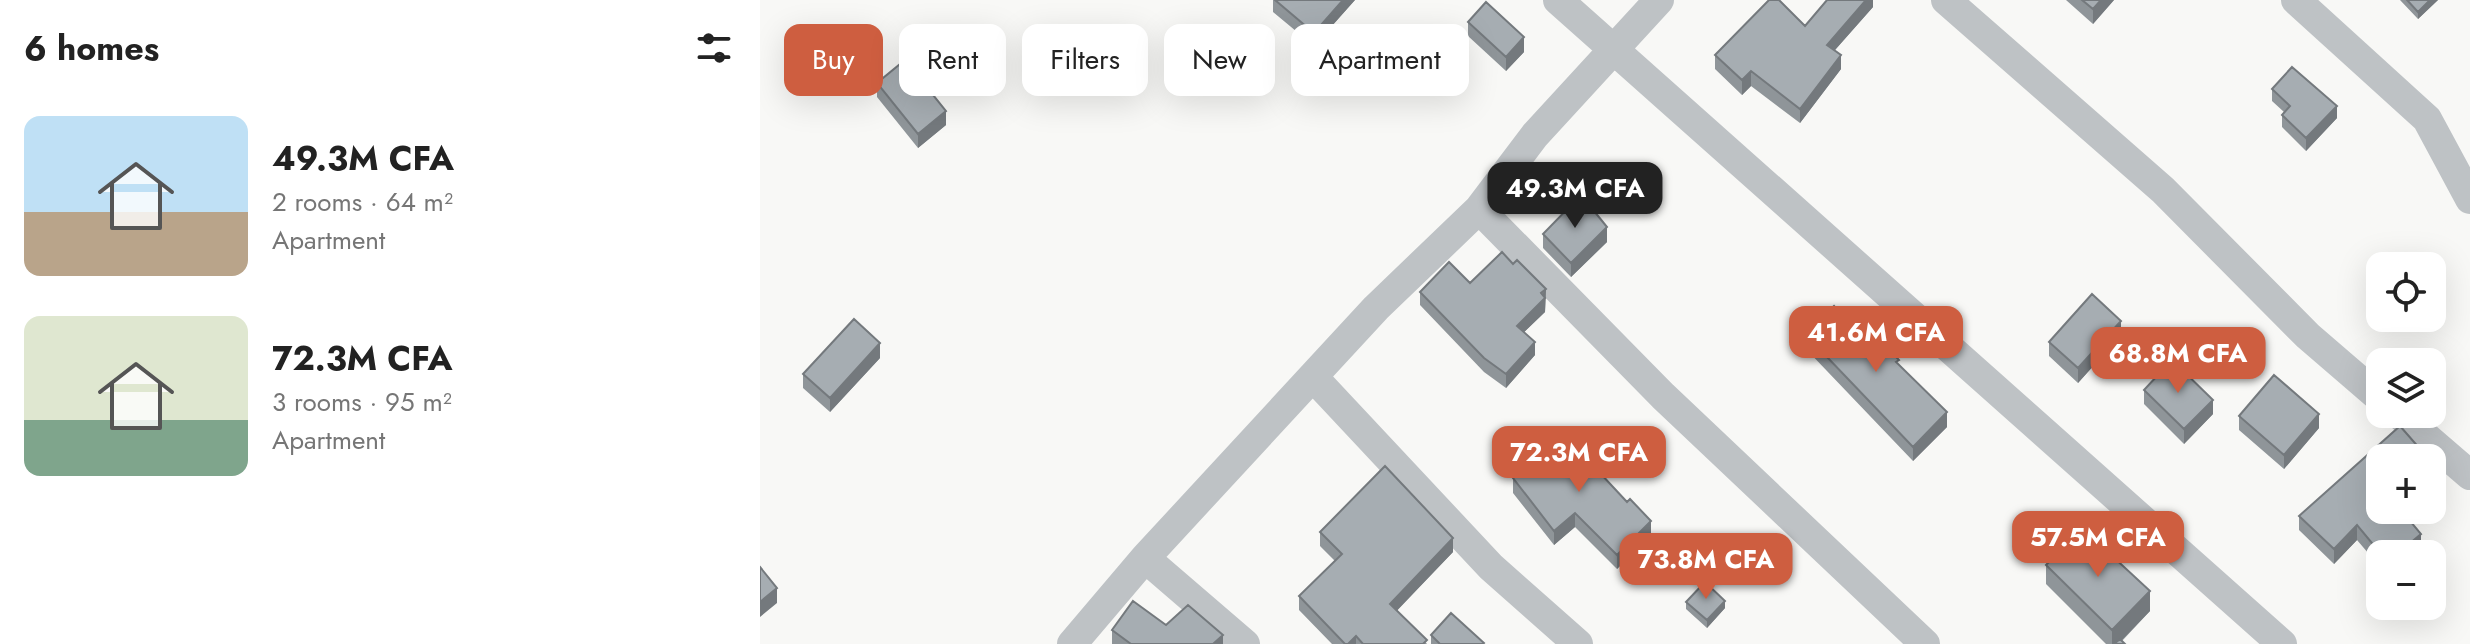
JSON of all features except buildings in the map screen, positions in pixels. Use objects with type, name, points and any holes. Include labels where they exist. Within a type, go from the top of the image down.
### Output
[{"type":"street","points":[[1558,0],[2282,644]]},
{"type":"street","points":[[1072,644],[1145,558],[1376,308],[1479,209],[1535,135],[1659,0]]},
{"type":"street","points":[[1946,0],[2163,190],[2308,336],[2366,386]]},
{"type":"street","points":[[2296,0],[2427,119],[2470,199]]},
{"type":"street","points":[[1479,209],[1663,396],[1925,644]]},
{"type":"street","points":[[1314,378],[1491,567],[1578,644]]},
{"type":"street","points":[[2415,428],[2470,475]]},
{"type":"street","points":[[1145,558],[1245,644]]}]
